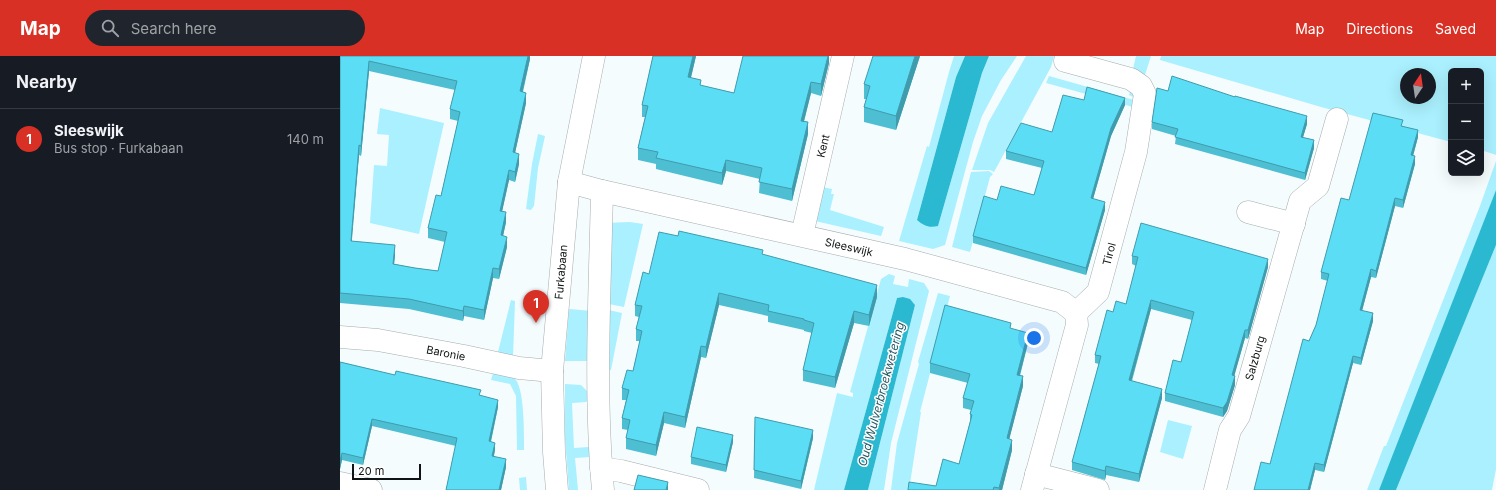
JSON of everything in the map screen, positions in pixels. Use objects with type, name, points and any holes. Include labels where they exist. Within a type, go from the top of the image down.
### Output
[{"type":"street","name":"Furkabaan","points":[[556,490],[552,371],[570,182],[594,56]]},
{"type":"street","name":"Kent","points":[[802,235],[843,56]]},
{"type":"street","name":"Tirol","points":[[1065,61],[1131,79],[1141,86],[1145,94],[1136,152],[1098,292],[1076,313]]},
{"type":"street","name":"Salzburg","points":[[1215,490],[1230,430],[1239,416],[1300,200],[1318,186],[1337,119]]},
{"type":"street","name":"Sleeswijk","points":[[570,182],[602,191],[802,235],[931,266],[1062,302],[1076,313]]},
{"type":"street","points":[[602,191],[598,374],[602,490]]},
{"type":"street","points":[[1248,212],[1294,224]]},
{"type":"street","points":[[1076,313],[1077,325],[1034,482],[1098,490]]},
{"type":"street","name":"Baronie","points":[[340,337],[378,340],[519,368],[552,371]]},
{"type":"street","points":[[601,468],[698,490]]},
{"type":"street","points":[[340,483],[371,490]]},
{"type":"shaded area","points":[[954,56],[965,56],[956,77],[917,220],[938,226],[982,73],[989,56],[1017,56],[1001,80],[982,116],[973,142],[945,245],[933,249],[899,241],[927,146],[929,147]]},
{"type":"shaded area","points":[[1026,56],[1054,56],[1051,67],[994,172],[990,170],[972,170],[988,123]]},
{"type":"shaded area","points":[[1136,56],[1151,56],[1145,75],[1134,71],[1133,69]]},
{"type":"shaded area","points":[[1161,56],[1496,56],[1496,155],[1484,151],[1484,68],[1448,68],[1448,141],[1321,107],[1160,60]]},
{"type":"shaded area","points":[[1049,76],[1134,100],[1133,97],[1129,95],[1131,88],[1137,96],[1133,107],[1046,83]]},
{"type":"shaded area","points":[[380,108],[444,123],[419,234],[370,223],[374,165],[387,166],[389,135],[377,134]]},
{"type":"shaded area","points":[[538,134],[545,136],[538,168],[534,206],[531,210],[526,209]]},
{"type":"shaded area","points":[[1496,161],[1496,190],[1396,449],[1379,490],[1367,490],[1384,446],[1386,446],[1480,206]]},
{"type":"shaded area","points":[[989,171],[993,174],[990,177],[970,252],[952,247],[971,172]]},
{"type":"shaded area","points":[[822,187],[832,189],[831,194],[834,194],[830,210],[884,227],[881,236],[815,221]]},
{"type":"shaded area","points":[[630,222],[643,224],[624,307],[604,303],[605,223]]},
{"type":"shaded area","points":[[1496,245],[1496,469],[1492,490],[1396,490]]},
{"type":"shaded area","points":[[889,274],[895,276],[893,284],[908,287],[909,279],[924,283],[929,291],[891,443],[884,490],[868,490],[915,305],[905,298],[897,298],[844,490],[814,490],[837,393],[853,397],[853,393],[850,392],[881,279]]},
{"type":"shaded area","points":[[938,293],[950,296],[920,412],[909,490],[891,490],[897,443]]},
{"type":"shaded area","points":[[511,300],[515,301],[513,357],[497,356]]},
{"type":"shaded area","points":[[569,309],[592,311],[589,360],[587,361],[565,361]]},
{"type":"shaded area","points":[[604,309],[622,313],[611,370],[605,369]]},
{"type":"shaded area","points":[[493,373],[512,377],[518,383],[523,412],[524,450],[517,450],[516,396],[510,384],[491,380]]},
{"type":"shaded area","points":[[565,384],[581,385],[588,392],[588,400],[586,402],[572,403],[574,448],[589,447],[590,457],[575,458],[578,490],[569,490],[565,438]]},
{"type":"shaded area","points":[[1168,420],[1192,426],[1183,459],[1160,452]]},
{"type":"shaded area","points":[[526,477],[527,490],[520,490],[519,478]]},
{"type":"water","points":[[965,56],[989,56],[982,73],[938,226],[929,227],[917,220],[956,77]]},
{"type":"water","points":[[1496,190],[1496,245],[1396,490],[1379,490]]},
{"type":"water","name":"Oud Wulverbroekwetering","points":[[903,297],[910,299],[915,305],[868,490],[844,490],[897,298]]},
{"type":"building","points":[[340,56],[528,56],[520,91],[526,93],[513,152],[519,154],[515,172],[509,170],[500,211],[506,212],[501,235],[507,237],[499,269],[493,268],[484,310],[464,306],[463,311],[409,299],[340,293]],"holes":[[[369,61],[457,81],[450,109],[460,112],[441,196],[436,195],[428,228],[447,232],[438,271],[393,264],[395,245],[351,241],[359,145],[361,146]]]},
{"type":"building","points":[[653,56],[693,56],[688,77],[701,80],[700,85],[734,93],[743,56],[828,56],[821,84],[811,82],[801,121],[808,122],[792,189],[759,182],[762,168],[726,160],[722,173],[656,158],[658,152],[638,148],[648,106],[642,105]]},
{"type":"building","points":[[873,56],[915,56],[896,116],[864,107],[870,86],[864,84]]},
{"type":"building","points":[[1172,76],[1235,97],[1307,116],[1301,137],[1314,140],[1305,173],[1175,137],[1178,129],[1152,122],[1157,88],[1168,91]]},
{"type":"building","points":[[1087,87],[1125,98],[1111,128],[1091,198],[1105,202],[1086,268],[973,236],[984,196],[997,200],[1001,186],[1034,195],[1044,161],[1006,151],[1021,123],[1052,132],[1063,95],[1084,100]]},
{"type":"building","points":[[1373,113],[1403,120],[1401,126],[1418,130],[1411,155],[1415,156],[1403,200],[1395,198],[1376,271],[1371,269],[1360,310],[1373,313],[1361,358],[1353,356],[1324,465],[1315,463],[1308,490],[1254,490],[1261,462],[1270,464],[1303,339],[1309,341],[1316,325],[1329,274],[1321,272],[1341,198],[1349,200]]},
{"type":"building","points":[[1141,223],[1268,259],[1248,330],[1245,330],[1232,375],[1235,376],[1227,402],[1223,408],[1165,393],[1173,360],[1181,362],[1194,312],[1151,300],[1129,380],[1162,389],[1139,474],[1106,466],[1105,471],[1072,462],[1101,356],[1095,355],[1107,310],[1113,312],[1116,301],[1126,304],[1138,257],[1132,256]]},
{"type":"building","points":[[679,231],[763,250],[762,254],[877,285],[869,315],[854,311],[835,377],[803,370],[814,323],[804,319],[768,311],[769,305],[719,293],[706,347],[701,346],[685,417],[664,412],[656,445],[626,438],[630,420],[622,418],[629,390],[622,388],[627,370],[633,371],[642,331],[636,329],[642,306],[635,305],[643,272],[649,274],[659,232],[678,236]]},
{"type":"building","points":[[945,305],[1011,323],[1010,328],[1028,333],[1017,375],[1023,376],[1007,438],[1012,440],[999,488],[994,487],[993,490],[908,490],[909,482],[936,486],[943,459],[959,464],[972,415],[970,414],[974,401],[963,398],[970,374],[930,363]]},
{"type":"building","points":[[340,362],[395,375],[396,371],[481,390],[479,395],[498,400],[489,441],[495,443],[492,456],[506,459],[499,490],[446,490],[457,438],[372,419],[363,458],[342,453],[340,461]]},
{"type":"building","points":[[755,417],[813,430],[801,481],[754,470]]},
{"type":"building","points":[[697,427],[733,435],[726,465],[691,457]]},
{"type":"building","points":[[638,475],[668,482],[666,490],[634,490]]},
{"type":"place","name":"Sleeswijk","points":[[536,323]]}]
